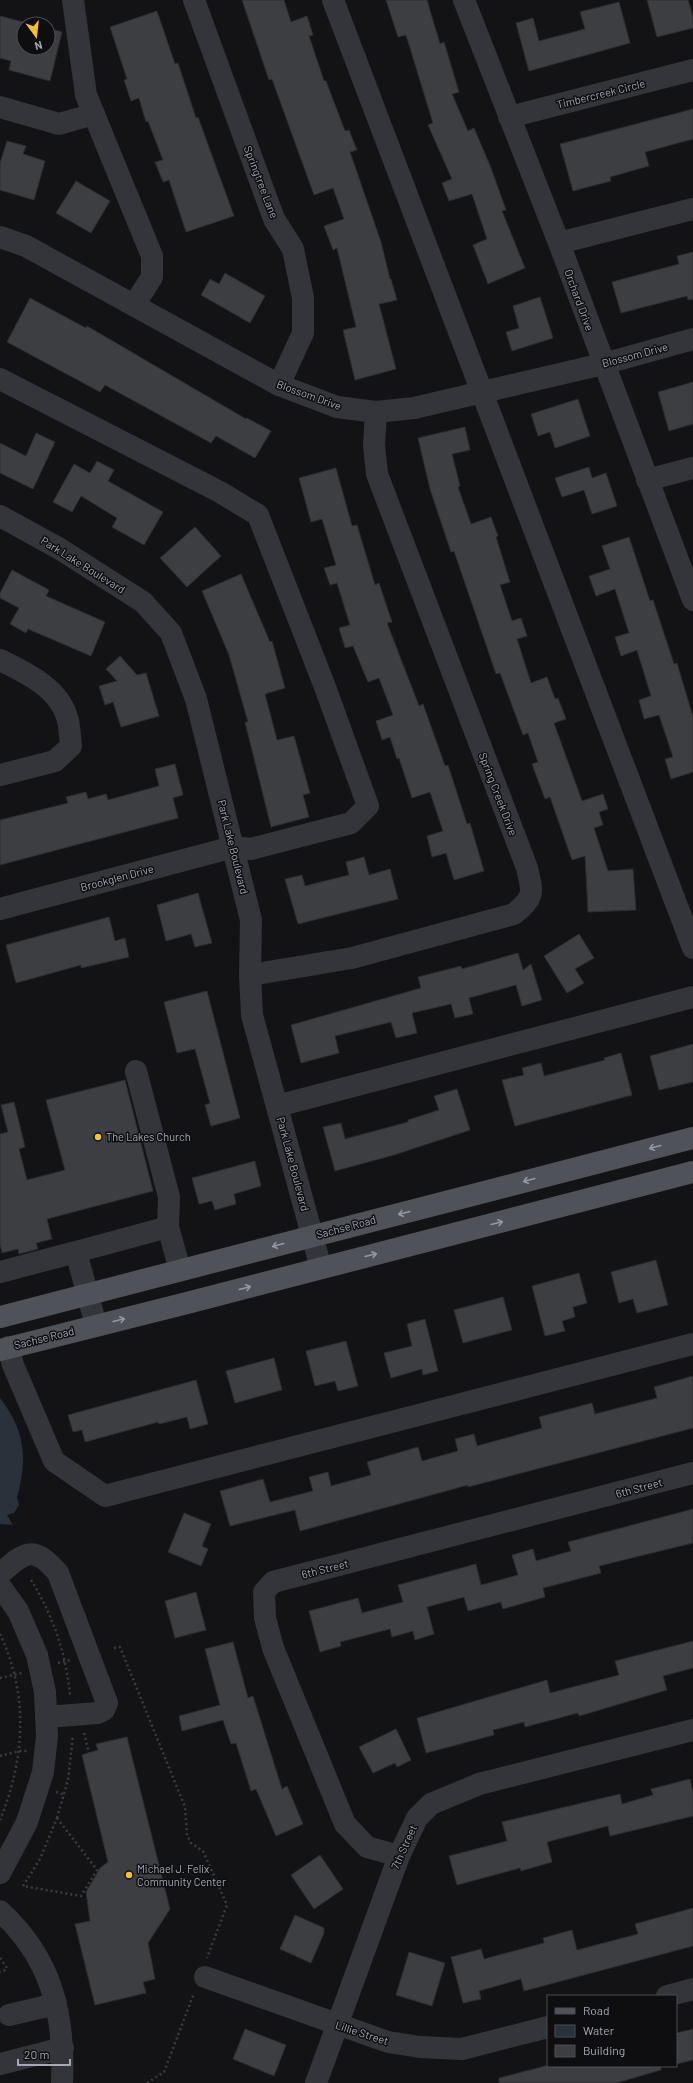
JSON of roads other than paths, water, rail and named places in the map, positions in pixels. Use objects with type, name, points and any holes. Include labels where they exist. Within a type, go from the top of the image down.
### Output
[{"type":"main road","name":"Sachse Road","points":[[1,1313],[88,1294],[693,1138]]},
{"type":"main road","name":"Sachse Road","points":[[4,1348],[693,1172]]},
{"type":"street","points":[[73,0],[86,95],[152,256],[152,276],[134,305]]},
{"type":"street","name":"Springtree Lane","points":[[194,0],[274,219],[292,249],[303,298],[303,333],[279,385]]},
{"type":"street","points":[[333,0],[693,948]]},
{"type":"street","name":"Orchard Drive","points":[[465,0],[692,597]]},
{"type":"street","name":"Timbercreek Circle","points":[[509,118],[693,70]]},
{"type":"street","points":[[0,107],[59,124],[94,114]]},
{"type":"street","points":[[559,244],[693,209]]},
{"type":"street","name":"Blossom Drive","points":[[0,236],[26,246],[279,385],[337,407],[376,412],[414,408],[603,364],[693,339]]},
{"type":"street","name":"Brookglen Drive","points":[[0,379],[220,492],[258,515],[317,666],[368,806],[350,823],[251,849],[233,847],[0,909]]},
{"type":"street","name":"Spring Creek Drive","points":[[250,975],[352,958],[514,914],[528,903],[532,891],[527,868],[377,474],[374,446],[376,412]]},
{"type":"street","points":[[647,480],[693,468]]},
{"type":"street","name":"Park Lake Boulevard","points":[[0,516],[60,549],[143,602],[171,632],[196,699],[251,920],[250,975],[252,1015],[321,1268]]},
{"type":"street","points":[[0,660],[21,670],[54,693],[68,720],[71,746],[55,761],[0,775]]},
{"type":"street","points":[[277,1106],[693,998]]},
{"type":"street","points":[[136,1071],[169,1197],[168,1227],[180,1270]]},
{"type":"street","points":[[0,1272],[168,1227]]},
{"type":"street","points":[[76,1252],[96,1325]]},
{"type":"street","points":[[4,1348],[13,1365],[54,1461],[104,1496],[693,1344]]},
{"type":"street","name":"6th Street","points":[[399,1856],[367,1847],[345,1824],[273,1648],[265,1618],[264,1592],[273,1582],[693,1473]]},
{"type":"street","points":[[0,1574],[23,1555],[32,1553],[47,1559],[58,1573],[107,1703],[104,1710],[98,1713],[46,1717]]},
{"type":"street","points":[[0,1586],[18,1611],[37,1655],[45,1692],[47,1736],[43,1772],[27,1822],[0,1873]]},
{"type":"street","name":"7th Street","points":[[316,2083],[399,1856],[417,1818],[430,1804],[479,1784],[693,1730]]},
{"type":"street","points":[[0,1911],[27,1939],[40,1960],[54,1992],[63,2048],[62,2083]]},
{"type":"street","name":"Lillie Street","points":[[203,1975],[388,2042],[420,2047],[462,2049],[547,2027]]},
{"type":"street","points":[[671,1995],[693,1989]]},
{"type":"street","points":[[9,2015],[56,2004]]},
{"type":"street","points":[[0,2064],[63,2048]]},
{"type":"water","points":[[0,1398],[15,1422],[22,1445],[22,1470],[17,1497],[19,1505],[14,1513],[7,1515],[13,1525],[0,1524]]},
{"type":"place","name":"The Lakes Church","points":[[98,1137]]},
{"type":"place","name":"Michael J. Felix Community Center","points":[[129,1875]]}]
